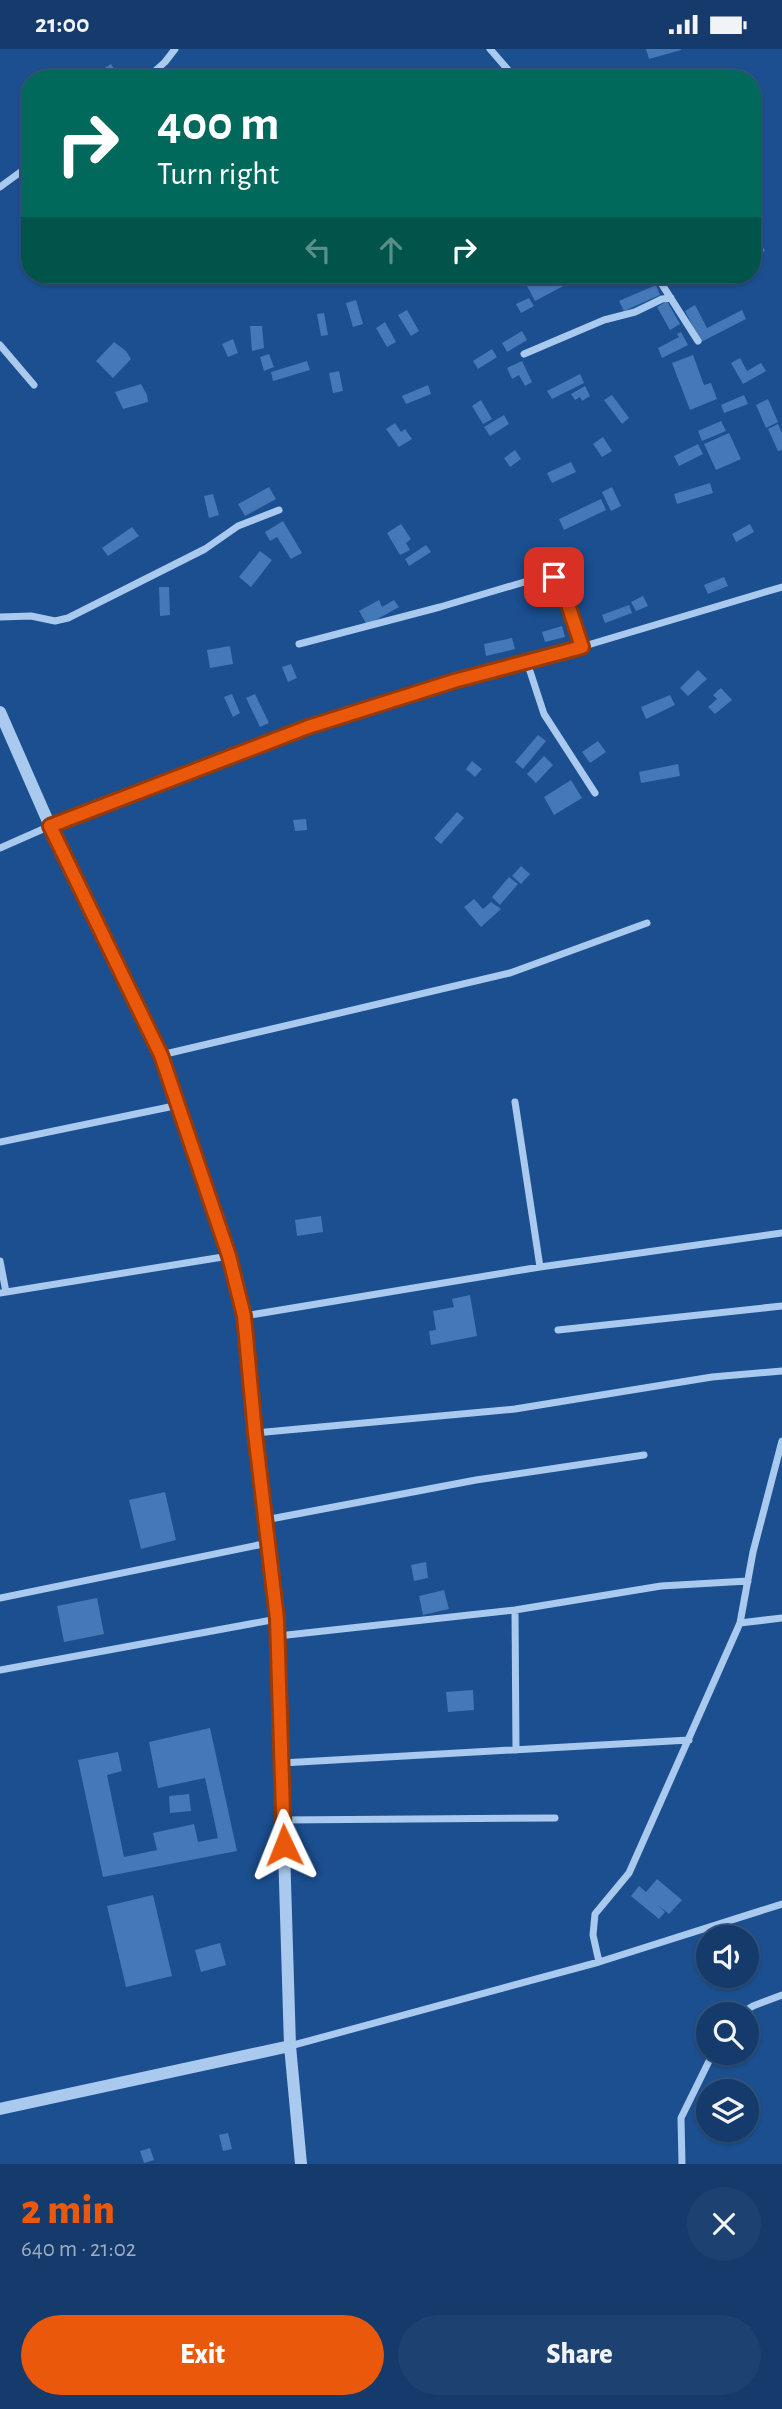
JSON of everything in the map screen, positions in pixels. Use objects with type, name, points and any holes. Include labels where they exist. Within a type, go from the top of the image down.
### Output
[{"type":"street","points":[[156,70],[174,49]]},
{"type":"street","points":[[490,49],[508,70]]},
{"type":"street","points":[[0,187],[21,172]]},
{"type":"street","points":[[662,284],[698,341]]},
{"type":"street","points":[[524,354],[604,320],[671,298]]},
{"type":"street","points":[[0,345],[34,386]]},
{"type":"street","points":[[0,617],[30,616],[55,621],[68,618],[198,553],[238,526],[279,510]]},
{"type":"street","points":[[299,644],[541,577],[554,577],[561,583],[582,647]]},
{"type":"street","points":[[0,848],[50,826],[308,727],[782,587]]},
{"type":"street","points":[[527,662],[544,713],[595,793]]},
{"type":"street","points":[[0,712],[50,826],[161,1055],[229,1256],[244,1316],[277,1619],[290,2046],[301,2164]]},
{"type":"street","points":[[161,1055],[510,973],[648,923]]},
{"type":"street","points":[[515,1103],[540,1267]]},
{"type":"street","points":[[0,1142],[178,1105]]},
{"type":"street","points":[[244,1316],[540,1267],[782,1233]]},
{"type":"street","points":[[0,1261],[3,1293],[229,1256]]},
{"type":"street","points":[[558,1330],[782,1306]]},
{"type":"street","points":[[255,1433],[515,1409],[712,1377],[782,1371]]},
{"type":"street","points":[[599,1962],[593,1935],[596,1914],[629,1873],[740,1623],[782,1441]]},
{"type":"street","points":[[265,1520],[476,1480],[644,1455]]},
{"type":"street","points":[[0,1598],[268,1543]]},
{"type":"street","points":[[278,1636],[515,1610],[661,1586],[748,1581]]},
{"type":"street","points":[[515,1610],[516,1750]]},
{"type":"street","points":[[740,1623],[782,1618]]},
{"type":"street","points":[[0,1670],[277,1619]]},
{"type":"street","points":[[282,1763],[689,1740]]},
{"type":"street","points":[[283,1820],[555,1818]]},
{"type":"street","points":[[0,2109],[290,2046],[599,1962],[782,1904]]},
{"type":"street","points":[[759,2004],[782,1995]]},
{"type":"street","points":[[682,2164],[681,2118],[707,2065]]},
{"type":"building","points":[[646,49],[681,49],[681,50],[649,59]]},
{"type":"building","points":[[111,64],[115,70],[102,70]]},
{"type":"building","points":[[531,284],[567,284],[535,301],[527,286]]},
{"type":"building","points":[[656,285],[660,295],[624,311],[619,301]]},
{"type":"building","points":[[529,298],[534,306],[521,313],[516,304]]},
{"type":"building","points":[[356,300],[363,324],[353,327],[346,303]]},
{"type":"building","points":[[667,301],[680,324],[670,330],[657,307]]},
{"type":"building","points":[[695,305],[707,328],[742,310],[746,319],[701,342],[685,311]]},
{"type":"building","points":[[407,310],[419,331],[411,336],[398,315]]},
{"type":"building","points":[[324,313],[328,335],[321,336],[317,314]]},
{"type":"building","points":[[385,322],[396,342],[387,347],[376,328]]},
{"type":"building","points":[[250,326],[262,326],[264,348],[252,351]]},
{"type":"building","points":[[522,331],[527,340],[507,352],[502,343]]},
{"type":"building","points":[[681,332],[688,345],[662,358],[658,348],[679,337],[677,334]]},
{"type":"building","points":[[233,339],[238,353],[228,357],[222,344]]},
{"type":"building","points":[[114,342],[126,351],[131,359],[113,378],[96,361]]},
{"type":"building","points":[[492,349],[497,357],[478,369],[473,361]]},
{"type":"building","points":[[269,354],[274,367],[264,371],[260,357]]},
{"type":"building","points":[[693,355],[704,385],[711,383],[717,399],[690,410],[672,363]]},
{"type":"building","points":[[740,358],[747,371],[761,363],[766,371],[743,384],[731,363]]},
{"type":"building","points":[[307,361],[310,370],[273,381],[271,372]]},
{"type":"building","points":[[522,361],[532,382],[525,386],[519,375],[512,379],[507,368]]},
{"type":"building","points":[[339,371],[343,391],[333,393],[329,373]]},
{"type":"building","points":[[580,374],[584,383],[552,399],[547,391]]},
{"type":"building","points":[[141,384],[148,402],[123,409],[115,392]]},
{"type":"building","points":[[428,385],[431,394],[406,404],[402,396]]},
{"type":"building","points":[[585,386],[590,396],[582,401],[580,397],[575,400],[571,394]]},
{"type":"building","points":[[612,395],[629,418],[622,424],[604,400]]},
{"type":"building","points":[[744,395],[748,404],[724,413],[721,405]]},
{"type":"building","points":[[768,399],[778,422],[766,428],[756,405]]},
{"type":"building","points":[[481,400],[492,419],[483,424],[472,406]]},
{"type":"building","points":[[504,415],[509,424],[490,436],[484,427]]},
{"type":"building","points":[[721,421],[726,431],[702,441],[698,431]]},
{"type":"building","points":[[395,423],[401,432],[405,429],[412,439],[399,447],[386,429]]},
{"type":"building","points":[[778,424],[782,433],[782,450],[778,451],[768,429]]},
{"type":"building","points":[[729,433],[741,459],[716,470],[704,444]]},
{"type":"building","points":[[603,437],[612,451],[602,457],[593,444]]},
{"type":"building","points":[[698,444],[703,454],[679,466],[674,456]]},
{"type":"building","points":[[515,450],[521,459],[510,467],[504,458]]},
{"type":"building","points":[[571,462],[576,472],[552,483],[547,473]]},
{"type":"building","points":[[710,483],[713,493],[677,504],[674,494]]},
{"type":"building","points":[[269,487],[276,499],[245,516],[238,504]]},
{"type":"building","points":[[612,487],[621,506],[611,511],[602,492]]},
{"type":"building","points":[[213,494],[219,515],[209,518],[204,496]]},
{"type":"building","points":[[601,499],[606,510],[564,530],[559,519]]},
{"type":"building","points":[[283,521],[302,553],[291,559],[277,537],[270,541],[265,532]]},
{"type":"building","points":[[401,524],[411,539],[406,543],[410,550],[400,555],[387,533]]},
{"type":"building","points":[[750,524],[754,532],[736,542],[732,534]]},
{"type":"building","points":[[132,527],[139,536],[108,556],[102,548]]},
{"type":"building","points":[[426,545],[431,552],[409,566],[405,559]]},
{"type":"building","points":[[260,551],[272,560],[251,587],[239,577]]},
{"type":"building","points":[[724,577],[728,586],[708,594],[704,585]]},
{"type":"building","points":[[159,587],[169,587],[170,615],[160,616]]},
{"type":"building","points":[[643,596],[648,606],[636,611],[631,602]]},
{"type":"building","points":[[379,600],[382,607],[394,600],[399,607],[367,625],[359,611]]},
{"type":"building","points":[[629,605],[632,613],[605,623],[602,615]]},
{"type":"building","points":[[562,626],[565,637],[545,642],[542,632]]},
{"type":"building","points":[[512,638],[515,649],[486,656],[484,644]]},
{"type":"building","points":[[230,646],[233,664],[210,668],[207,650]]},
{"type":"building","points":[[291,664],[297,678],[288,682],[282,667]]},
{"type":"building","points":[[698,670],[707,679],[688,696],[680,688]]},
{"type":"building","points":[[721,688],[732,700],[715,714],[708,707],[717,699],[713,695]]},
{"type":"building","points":[[232,694],[240,713],[233,717],[224,697]]},
{"type":"building","points":[[255,694],[269,723],[260,727],[246,698]]},
{"type":"building","points":[[670,695],[675,705],[646,719],[641,707]]},
{"type":"building","points":[[538,735],[546,741],[523,769],[515,762]]},
{"type":"building","points":[[598,741],[606,752],[590,763],[582,752]]},
{"type":"building","points":[[544,756],[553,765],[536,783],[527,774]]},
{"type":"building","points":[[472,761],[482,769],[475,777],[466,769]]},
{"type":"building","points":[[678,764],[680,776],[641,783],[639,772]]},
{"type":"building","points":[[571,780],[582,798],[554,815],[544,797]]},
{"type":"building","points":[[457,812],[464,818],[441,844],[434,838]]},
{"type":"building","points":[[306,819],[307,830],[295,831],[293,820]]},
{"type":"building","points":[[521,866],[530,874],[521,884],[512,876]]},
{"type":"building","points":[[509,877],[518,884],[500,905],[492,897]]},
{"type":"building","points":[[474,899],[483,909],[491,902],[501,909],[481,927],[464,907]]},
{"type":"building","points":[[321,1216],[323,1232],[297,1236],[295,1220]]},
{"type":"building","points":[[470,1295],[477,1336],[431,1345],[429,1331],[436,1330],[433,1311],[454,1307],[452,1299]]},
{"type":"building","points":[[165,1492],[176,1540],[141,1549],[129,1500]]},
{"type":"building","points":[[426,1562],[428,1578],[414,1581],[411,1565]]},
{"type":"building","points":[[444,1590],[449,1609],[423,1615],[419,1596]]},
{"type":"building","points":[[97,1598],[104,1634],[64,1642],[57,1606]]},
{"type":"building","points":[[473,1690],[474,1710],[448,1712],[446,1692]]},
{"type":"building","points":[[210,1728],[237,1851],[103,1877],[78,1760],[118,1752],[122,1771],[107,1775],[124,1857],[157,1850],[153,1833],[194,1824],[198,1842],[218,1838],[205,1778],[158,1788],[149,1742]]},
{"type":"building","points":[[189,1794],[191,1811],[170,1813],[169,1796]]},
{"type":"building","points":[[657,1879],[682,1900],[669,1914],[658,1905],[665,1912],[659,1919],[631,1896],[639,1886],[646,1892]]},
{"type":"building","points":[[153,1895],[172,1976],[126,1987],[107,1906]]},
{"type":"building","points":[[220,1943],[226,1965],[201,1972],[195,1950]]},
{"type":"building","points":[[228,2133],[232,2149],[223,2151],[219,2135]]},
{"type":"building","points":[[150,2148],[154,2160],[144,2163],[140,2151]]},
{"type":"route","points":[[284,1845],[277,1619],[244,1316],[229,1256],[161,1055],[50,826],[308,727],[454,681],[582,647],[565,593],[561,583],[554,577]]}]
